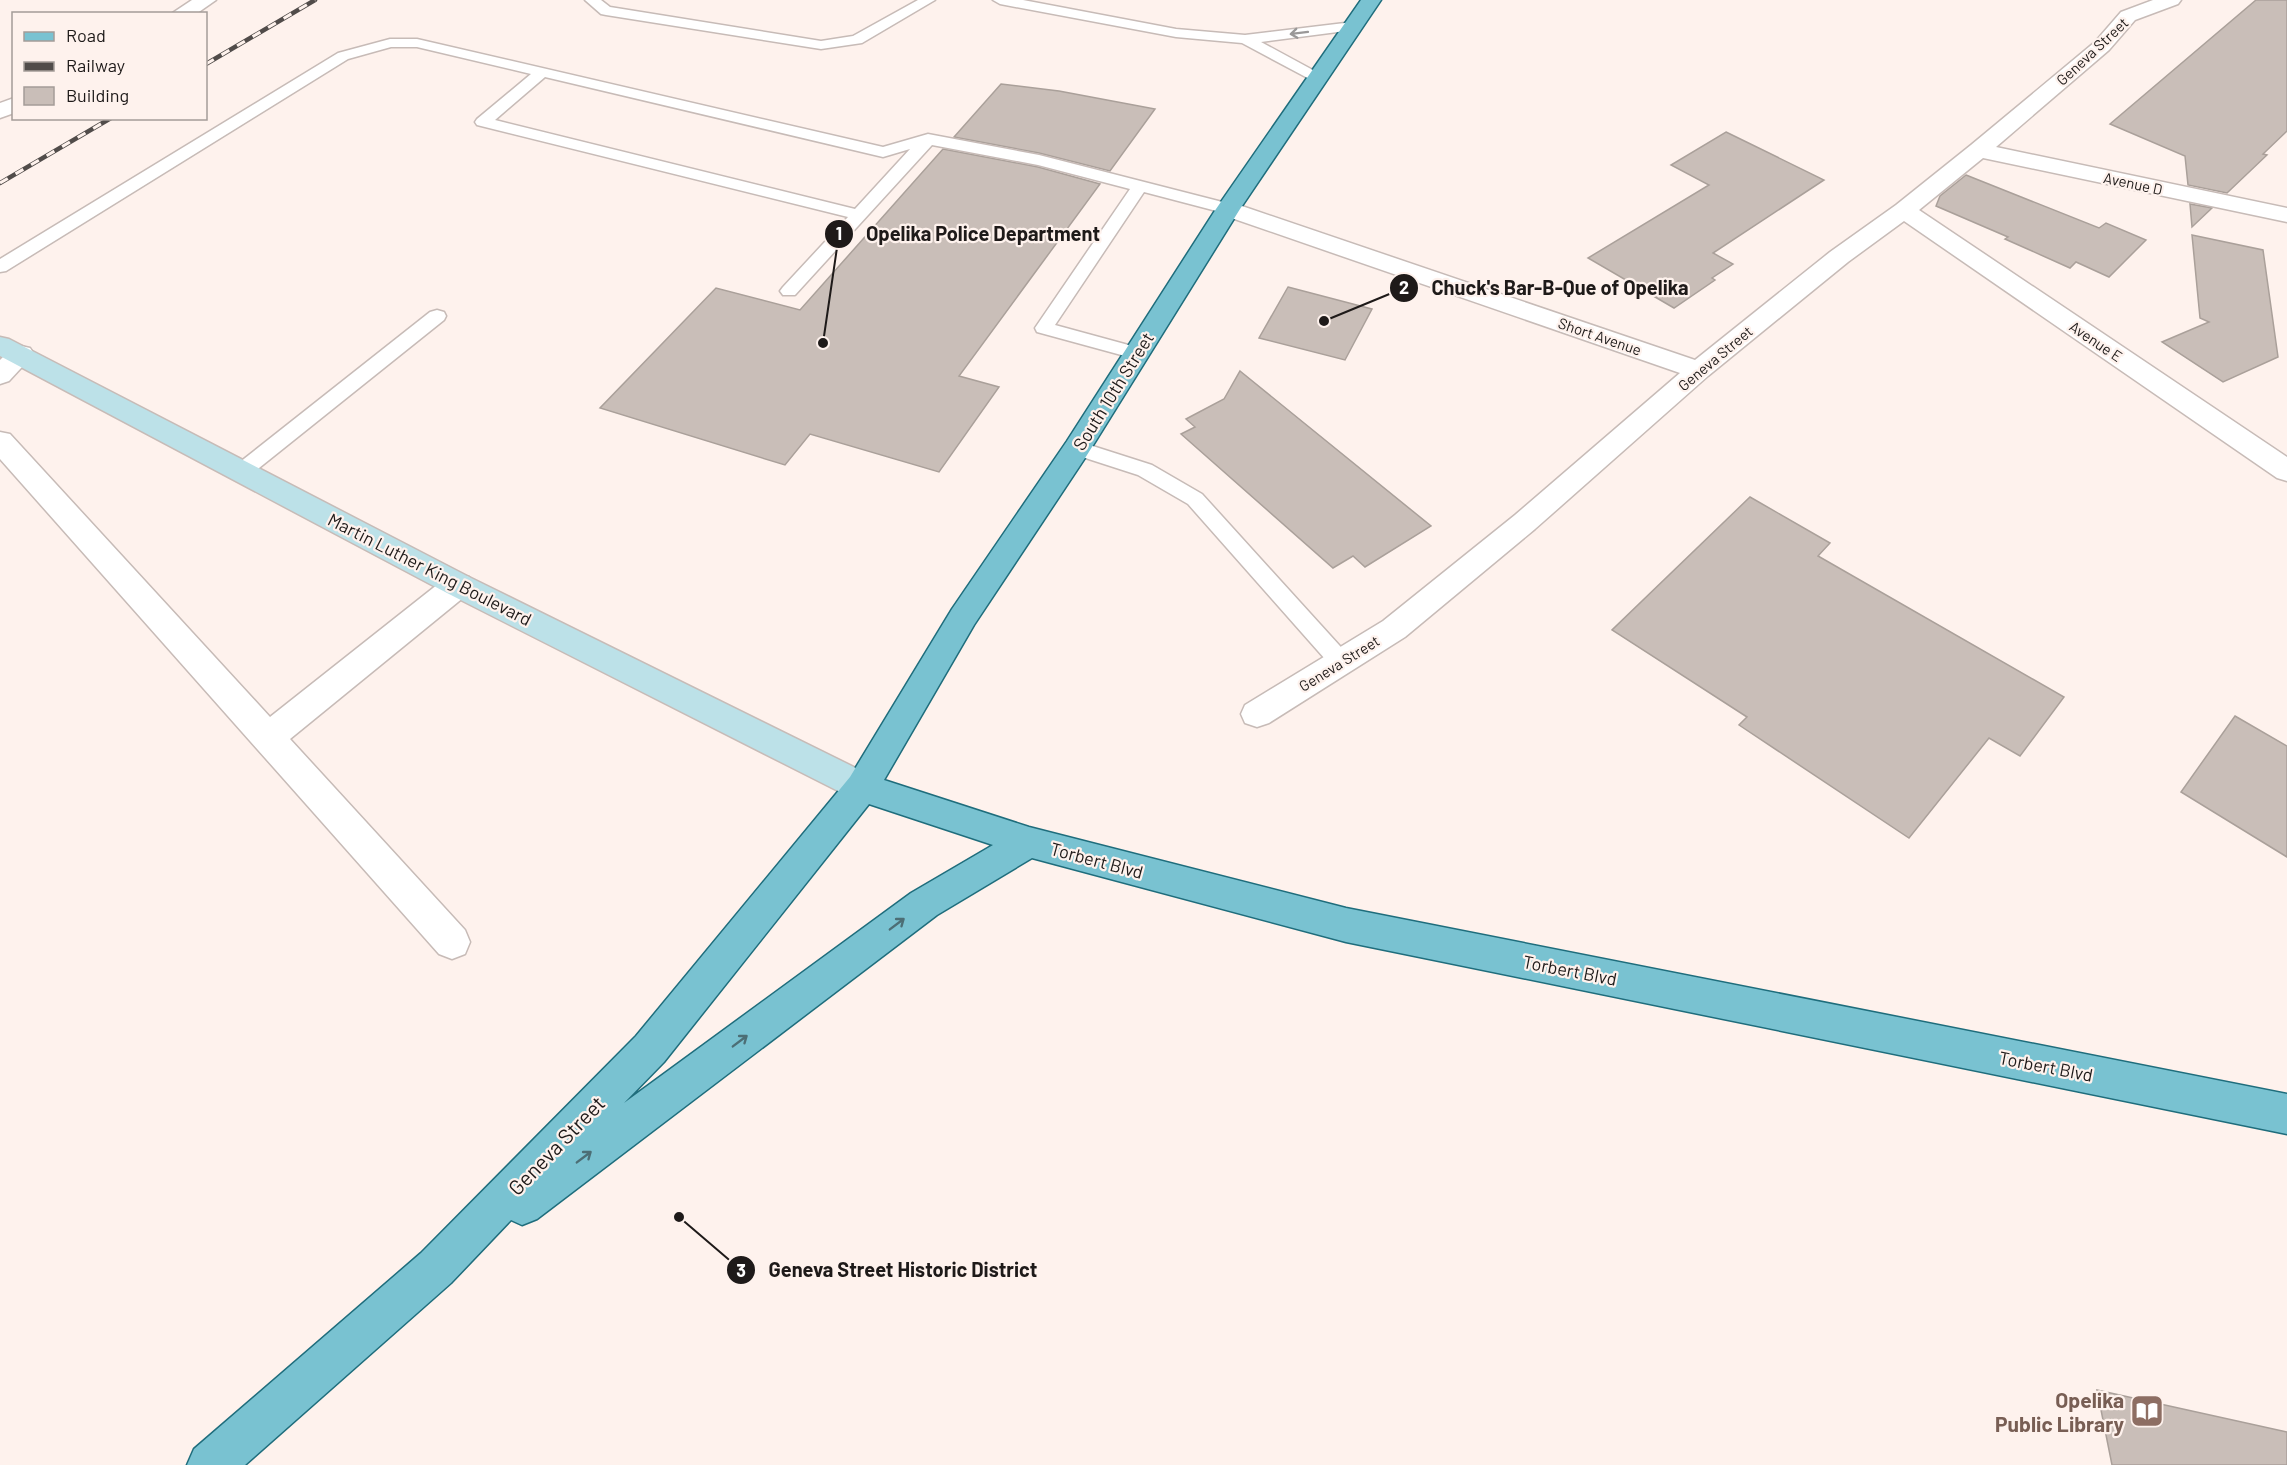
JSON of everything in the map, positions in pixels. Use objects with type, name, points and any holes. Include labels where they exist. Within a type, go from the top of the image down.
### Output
[{"type":"main road","name":"South 10th Street","points":[[862,787],[963,617],[1077,448],[1228,209],[1371,0]]},
{"type":"main road","name":"Martin Luther King Boulevard","points":[[7,358],[242,471],[458,585],[862,787]]},
{"type":"main road","name":"Torbert Blvd","points":[[862,787],[1029,842],[1346,925],[2287,1114]]},
{"type":"main road","name":"Geneva Street","points":[[226,1459],[436,1268],[650,1049],[862,787]]},
{"type":"main road","points":[[436,1268],[924,904],[1029,842]]},
{"type":"street","points":[[185,12],[206,0]]},
{"type":"street","name":"Geneva Street","points":[[1257,714],[1394,629],[1525,522],[1699,370],[1839,257],[1904,210],[1979,150],[2102,46],[2128,8],[2170,0]]},
{"type":"street","name":"Avenue D","points":[[1979,150],[2287,215]]},
{"type":"street","name":"Short Avenue","points":[[1228,209],[1699,370]]},
{"type":"street","name":"Avenue E","points":[[1904,210],[2287,471]]},
{"type":"street","points":[[0,441],[452,942]]},
{"type":"street","points":[[269,737],[458,585]]},
{"type":"lane","points":[[592,0],[606,12],[821,45],[857,40],[928,0]]},
{"type":"lane","points":[[1000,0],[1176,33],[1245,39],[1353,26]]},
{"type":"lane","points":[[1070,13],[1083,0]]},
{"type":"lane","points":[[1245,39],[1317,78]]},
{"type":"lane","points":[[0,267],[343,56],[390,43],[417,43],[883,152],[928,139],[1039,160],[1228,209]]},
{"type":"lane","points":[[541,73],[483,122],[859,215]]},
{"type":"lane","points":[[789,291],[928,139]]},
{"type":"lane","points":[[1136,353],[1044,328],[1140,186]]},
{"type":"lane","points":[[242,471],[436,316]]},
{"type":"lane","points":[[1077,448],[1145,470],[1195,499],[1341,662]]},
{"type":"building","points":[[2256,0],[2287,0],[2287,131],[2263,154],[2267,155],[2227,193],[2188,185],[2185,156],[2110,124]]},
{"type":"building","points":[[1001,84],[1059,91],[1155,109],[1110,171],[1039,153],[954,137]]},
{"type":"building","points":[[1726,132],[1824,180],[1713,253],[1733,264],[1712,278],[1715,280],[1674,308],[1588,258],[1709,185],[1671,165]]},
{"type":"building","points":[[943,149],[1038,167],[1100,184],[959,376],[999,387],[939,472],[810,434],[785,465],[600,408],[716,288],[800,310]]},
{"type":"building","points":[[1966,175],[2099,228],[2106,223],[2146,240],[2109,277],[2076,262],[2070,268],[2005,239],[2008,237],[1936,206],[1940,196]]},
{"type":"building","points":[[2190,204],[2212,208],[2192,227]]},
{"type":"building","points":[[2192,235],[2263,250],[2278,357],[2223,382],[2162,342],[2209,322],[2200,318]]},
{"type":"building","points":[[1288,287],[1372,309],[1345,360],[1259,338]]},
{"type":"building","points":[[1240,371],[1431,526],[1365,567],[1353,556],[1333,568],[1181,434],[1195,427],[1186,419],[1224,399]]},
{"type":"building","points":[[1750,497],[1830,543],[1818,556],[2064,697],[2020,756],[1989,738],[1909,838],[1739,725],[1747,717],[1612,630]]},
{"type":"building","points":[[2235,716],[2287,746],[2287,857],[2181,792]]},
{"type":"building","name":"Opelika Public Library","points":[[2097,1390],[2287,1432],[2287,1465],[2112,1465]]},
{"type":"railway","points":[[207,63],[315,0]]},
{"type":"railway","points":[[0,183],[108,120]]},
{"type":"place","name":"Chuck's Bar-B-Que of Opelika","points":[[1324,321]]},
{"type":"place","name":"Opelika Police Department","points":[[823,343]]},
{"type":"place","name":"Geneva Street Historic District","points":[[679,1217]]},
{"type":"place","name":"Opelika Public Library","points":[[2147,1411]]}]
